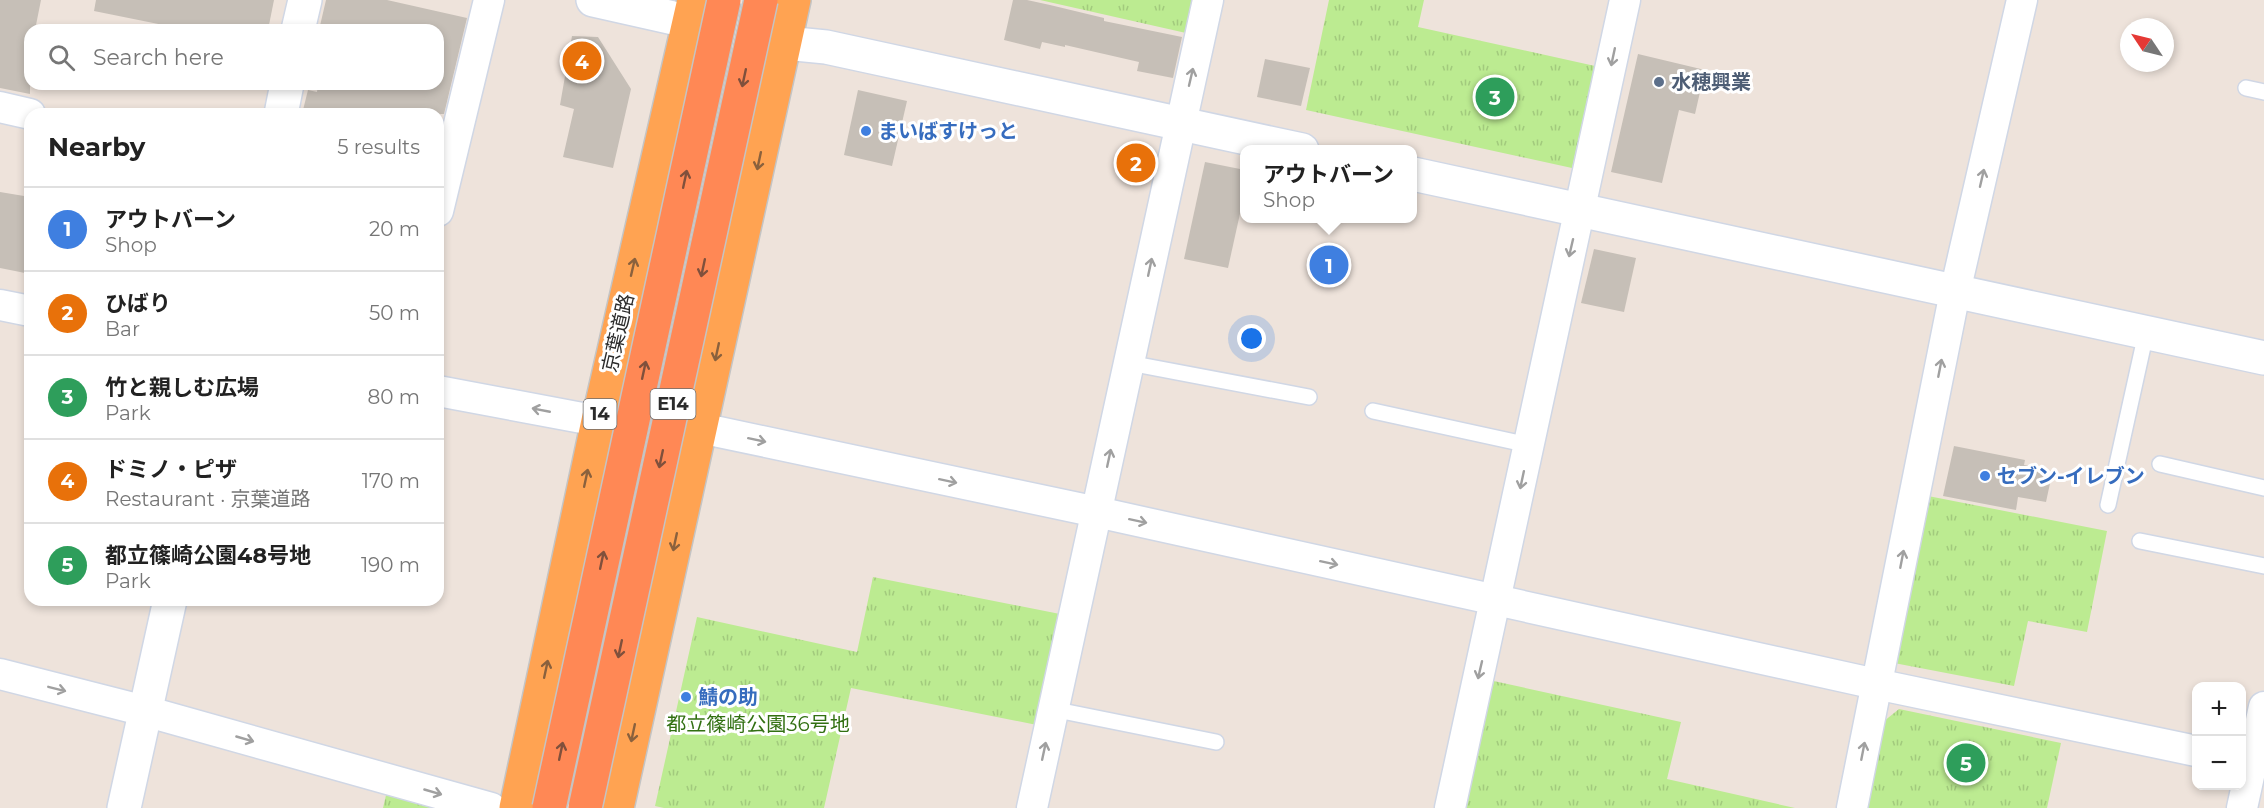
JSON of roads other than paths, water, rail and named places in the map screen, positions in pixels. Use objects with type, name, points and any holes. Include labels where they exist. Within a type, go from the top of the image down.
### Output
[{"type":"highway","name":"京葉道路","points":[[549,808],[724,0]]},
{"type":"highway","name":"E14","points":[[585,808],[761,0]]},
{"type":"highway","points":[[617,808],[794,0]]},
{"type":"highway","name":"京葉道路","points":[[516,808],[598,421],[692,10]]},
{"type":"street","points":[[299,24],[305,0]]},
{"type":"street","points":[[444,186],[489,0]]},
{"type":"street","points":[[593,0],[692,10],[785,43],[826,47],[1279,145]]},
{"type":"street","points":[[1032,808],[1208,0]]},
{"type":"street","points":[[1450,808],[1625,0]]},
{"type":"street","points":[[1852,808],[1955,292],[2022,0]]},
{"type":"street","points":[[282,108],[286,90]]},
{"type":"street","points":[[0,107],[24,113]]},
{"type":"street","points":[[1417,175],[2264,358]]},
{"type":"street","points":[[0,305],[24,310]]},
{"type":"street","points":[[444,392],[598,421]]},
{"type":"street","points":[[700,428],[1496,599],[1876,684],[2192,750]]},
{"type":"street","points":[[124,808],[169,606]]},
{"type":"street","points":[[0,674],[145,711],[491,808]]},
{"type":"street","points":[[2242,808],[2264,707]]},
{"type":"lane","points":[[2246,88],[2264,92]]},
{"type":"lane","points":[[2108,505],[2146,333]]},
{"type":"lane","points":[[1130,363],[1309,397]]},
{"type":"lane","points":[[1373,411],[1529,445]]},
{"type":"lane","points":[[2160,464],[2264,488]]},
{"type":"lane","points":[[2140,541],[2264,566]]},
{"type":"lane","points":[[1053,709],[1216,742]]},
{"type":"place","name":"ドミノ・ピザ","points":[[582,61]]},
{"type":"place","name":"水穂興業","points":[[1659,82]]},
{"type":"place","name":"竹と親しむ広場","points":[[1495,97]]},
{"type":"place","name":"まいばすけっと","points":[[866,131]]},
{"type":"place","name":"ひばり","points":[[1136,163]]},
{"type":"place","name":"アウトバーン","points":[[1329,265]]},
{"type":"place","name":"セブン-イレブン","points":[[1985,476]]},
{"type":"place","name":"鯖の助","points":[[686,697]]},
{"type":"place","name":"都立篠崎公園48号地","points":[[1966,763]]},
{"type":"park label","name":"都立篠崎公園36号地","points":[[758,724]]}]
